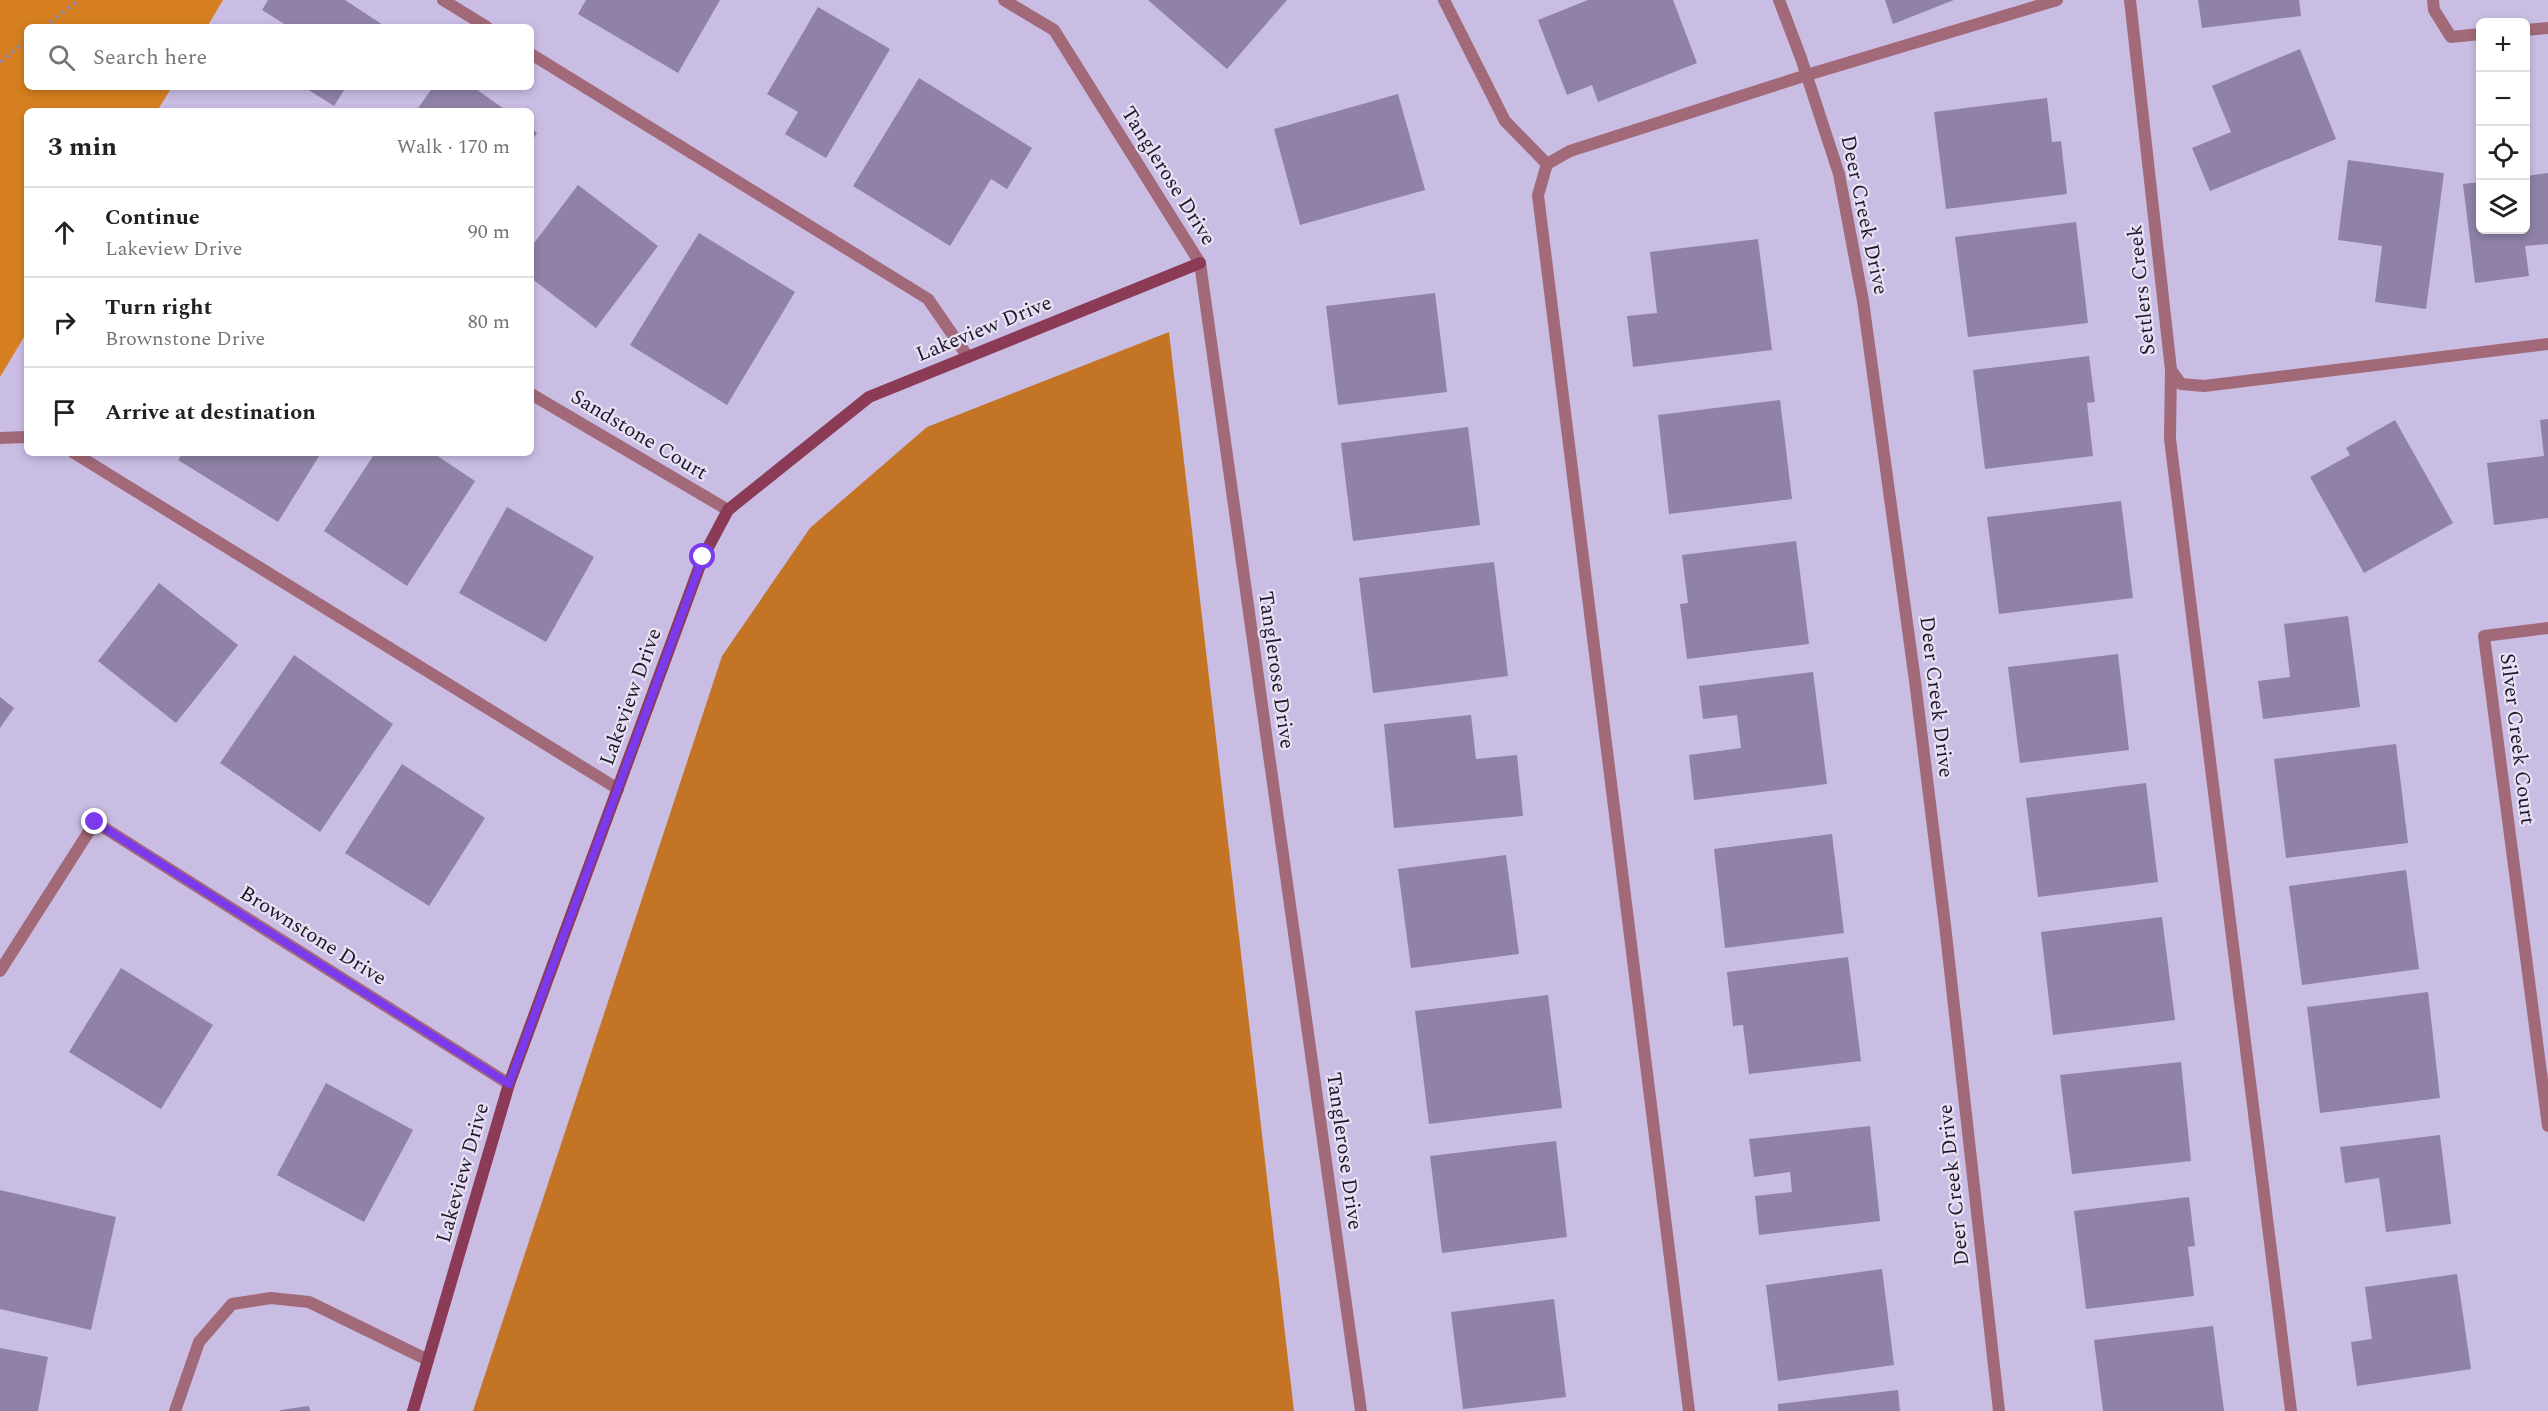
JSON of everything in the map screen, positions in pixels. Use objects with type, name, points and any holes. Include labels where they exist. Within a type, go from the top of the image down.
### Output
[{"type":"street","points":[[443,0],[482,24]]},
{"type":"street","name":"Tanglerose Drive","points":[[1004,0],[1054,30],[1200,263],[1361,1411]]},
{"type":"street","points":[[1444,0],[1505,121],[1547,164]]},
{"type":"street","name":"Deer Creek Drive","points":[[1779,0],[1807,75],[1839,174],[1863,301],[1881,423],[1945,925],[1999,1411]]},
{"type":"street","points":[[1689,1411],[1538,195],[1547,164],[1570,151],[1807,75],[2056,0]]},
{"type":"street","name":"Settlers Creek","points":[[2130,0],[2170,370],[2181,384],[2204,386],[2548,344]]},
{"type":"street","points":[[2433,0],[2434,10],[2451,37],[2476,34]]},
{"type":"street","points":[[2530,30],[2548,28]]},
{"type":"street","points":[[534,56],[928,298],[968,357]]},
{"type":"street","name":"Lakeview Drive","points":[[413,1411],[509,1084],[703,557],[728,510],[869,397],[1200,263]]},
{"type":"street","points":[[2170,370],[2170,439],[2291,1411]]},
{"type":"street","name":"Sandstone Court","points":[[534,396],[728,510]]},
{"type":"street","points":[[0,438],[24,437]]},
{"type":"street","points":[[79,456],[618,789]]},
{"type":"street","name":"Silver Creek Court","points":[[2548,628],[2484,636],[2548,1126]]},
{"type":"street","name":"Brownstone Drive","points":[[0,971],[95,822],[509,1084]]},
{"type":"street","points":[[175,1411],[199,1341],[232,1304],[272,1298],[309,1302],[428,1360]]},
{"type":"path","points":[[48,24],[79,0]]},
{"type":"path","points":[[0,62],[24,42]]},
{"type":"shaded area","points":[[0,0],[223,0],[209,24],[24,24],[24,90],[170,90],[159,108],[24,108],[24,337],[0,377]]},
{"type":"shaded area","points":[[1169,332],[1294,1411],[473,1411],[722,656],[810,528],[927,427]]},
{"type":"building","points":[[268,0],[345,0],[381,24],[284,24],[262,10]]},
{"type":"building","points":[[586,0],[720,0],[678,73],[578,14]]},
{"type":"building","points":[[1148,0],[1287,0],[1227,69]]},
{"type":"building","points":[[1588,0],[1673,0],[1697,63],[1598,102],[1592,85],[1567,95],[1538,20]]},
{"type":"building","points":[[1885,0],[1954,0],[1893,24]]},
{"type":"building","points":[[2198,0],[2299,0],[2301,16],[2202,28]]},
{"type":"building","points":[[818,7],[890,49],[826,158],[785,134],[798,112],[767,94]]},
{"type":"building","points":[[2300,49],[2336,139],[2210,191],[2192,148],[2231,132],[2212,86]]},
{"type":"building","points":[[919,78],[1032,148],[1007,189],[991,179],[950,246],[853,186]]},
{"type":"building","points":[[309,90],[344,90],[334,106]]},
{"type":"building","points":[[431,90],[477,90],[503,108],[418,108]]},
{"type":"building","points":[[1398,94],[1425,190],[1300,225],[1274,129]]},
{"type":"building","points":[[2047,98],[2052,142],[2061,141],[2067,194],[1946,209],[1934,112]]},
{"type":"building","points":[[2348,160],[2444,173],[2426,309],[2375,302],[2382,246],[2338,240]]},
{"type":"building","points":[[2548,173],[2548,244],[2525,246],[2529,276],[2475,283],[2463,184],[2476,182],[2476,234],[2530,234],[2530,175]]},
{"type":"building","points":[[578,185],[658,246],[596,328],[534,280],[534,243]]},
{"type":"building","points":[[2076,222],[2088,323],[1968,337],[1955,237]]},
{"type":"building","points":[[699,233],[795,292],[727,405],[630,345]]},
{"type":"building","points":[[1758,239],[1772,350],[1633,367],[1627,316],[1657,313],[1650,252]]},
{"type":"building","points":[[1435,293],[1447,392],[1338,405],[1326,306]]},
{"type":"building","points":[[2089,356],[2095,402],[2087,403],[2093,456],[1985,469],[1973,370]]},
{"type":"building","points":[[1780,400],[1792,499],[1669,514],[1658,415]]},
{"type":"building","points":[[2548,419],[2548,518],[2494,525],[2487,463],[2544,456],[2540,420]]},
{"type":"building","points":[[2395,420],[2453,523],[2364,573],[2310,477],[2350,455],[2346,448]]},
{"type":"building","points":[[1468,427],[1480,525],[1353,541],[1341,443]]},
{"type":"building","points":[[181,456],[319,456],[278,522],[178,460]]},
{"type":"building","points":[[373,456],[438,456],[475,481],[407,586],[324,531]]},
{"type":"building","points":[[2121,501],[2133,598],[1999,614],[1987,517]]},
{"type":"building","points":[[507,507],[594,557],[546,642],[459,593]]},
{"type":"building","points":[[1796,541],[1809,644],[1687,659],[1680,604],[1688,603],[1682,555]]},
{"type":"building","points":[[1494,562],[1508,676],[1373,693],[1359,578]]},
{"type":"building","points":[[159,583],[238,645],[176,723],[98,661]]},
{"type":"building","points":[[2348,616],[2360,707],[2263,719],[2258,681],[2290,677],[2284,624]]},
{"type":"building","points":[[2118,654],[2129,750],[2020,763],[2008,667]]},
{"type":"building","points":[[294,655],[393,724],[320,832],[220,763]]},
{"type":"building","points":[[1813,672],[1827,784],[1694,800],[1689,755],[1741,748],[1737,715],[1703,719],[1699,686]]},
{"type":"building","points":[[0,697],[14,708],[0,728]]},
{"type":"building","points":[[1471,715],[1476,759],[1517,755],[1523,816],[1394,828],[1384,724]]},
{"type":"building","points":[[2396,744],[2408,843],[2286,858],[2274,759]]},
{"type":"building","points":[[402,764],[485,818],[429,906],[345,853]]},
{"type":"building","points":[[2146,783],[2158,882],[2038,897],[2026,798]]},
{"type":"building","points":[[1832,834],[1844,933],[1725,948],[1714,849]]},
{"type":"building","points":[[1506,855],[1519,954],[1411,968],[1398,869]]},
{"type":"building","points":[[2406,870],[2419,969],[2302,985],[2289,886]]},
{"type":"building","points":[[2162,917],[2175,1020],[2053,1035],[2041,932]]},
{"type":"building","points":[[1848,957],[1861,1061],[1749,1074],[1743,1025],[1733,1026],[1727,972]]},
{"type":"building","points":[[121,968],[213,1025],[161,1109],[69,1052]]},
{"type":"building","points":[[2428,992],[2440,1098],[2320,1113],[2307,1007]]},
{"type":"building","points":[[1548,995],[1562,1108],[1429,1124],[1415,1011]]},
{"type":"building","points":[[2181,1062],[2191,1161],[2072,1174],[2060,1075]]},
{"type":"building","points":[[326,1083],[413,1130],[364,1222],[277,1175]]},
{"type":"building","points":[[1870,1126],[1880,1221],[1759,1235],[1755,1196],[1792,1192],[1790,1172],[1754,1177],[1749,1139]]},
{"type":"building","points":[[2440,1135],[2451,1224],[2386,1232],[2379,1178],[2345,1183],[2340,1147]]},
{"type":"building","points":[[1556,1141],[1567,1237],[1442,1253],[1430,1156]]},
{"type":"building","points":[[0,1190],[116,1217],[91,1330],[0,1309]]},
{"type":"building","points":[[2189,1197],[2195,1246],[2188,1247],[2194,1296],[2086,1309],[2074,1211]]},
{"type":"building","points":[[1882,1269],[1894,1365],[1778,1381],[1766,1285]]},
{"type":"building","points":[[2457,1274],[2471,1369],[2357,1386],[2351,1342],[2372,1339],[2365,1287]]},
{"type":"building","points":[[1554,1299],[1566,1397],[1463,1409],[1451,1312]]},
{"type":"building","points":[[2213,1326],[2224,1411],[2103,1411],[2094,1340]]},
{"type":"building","points":[[0,1348],[48,1357],[38,1411],[0,1411]]},
{"type":"building","points":[[1898,1390],[1900,1411],[1778,1411],[1778,1404]]},
{"type":"building","points":[[309,1406],[310,1411],[280,1411],[280,1410]]},
{"type":"route","points":[[95,822],[509,1084],[703,557]]}]
